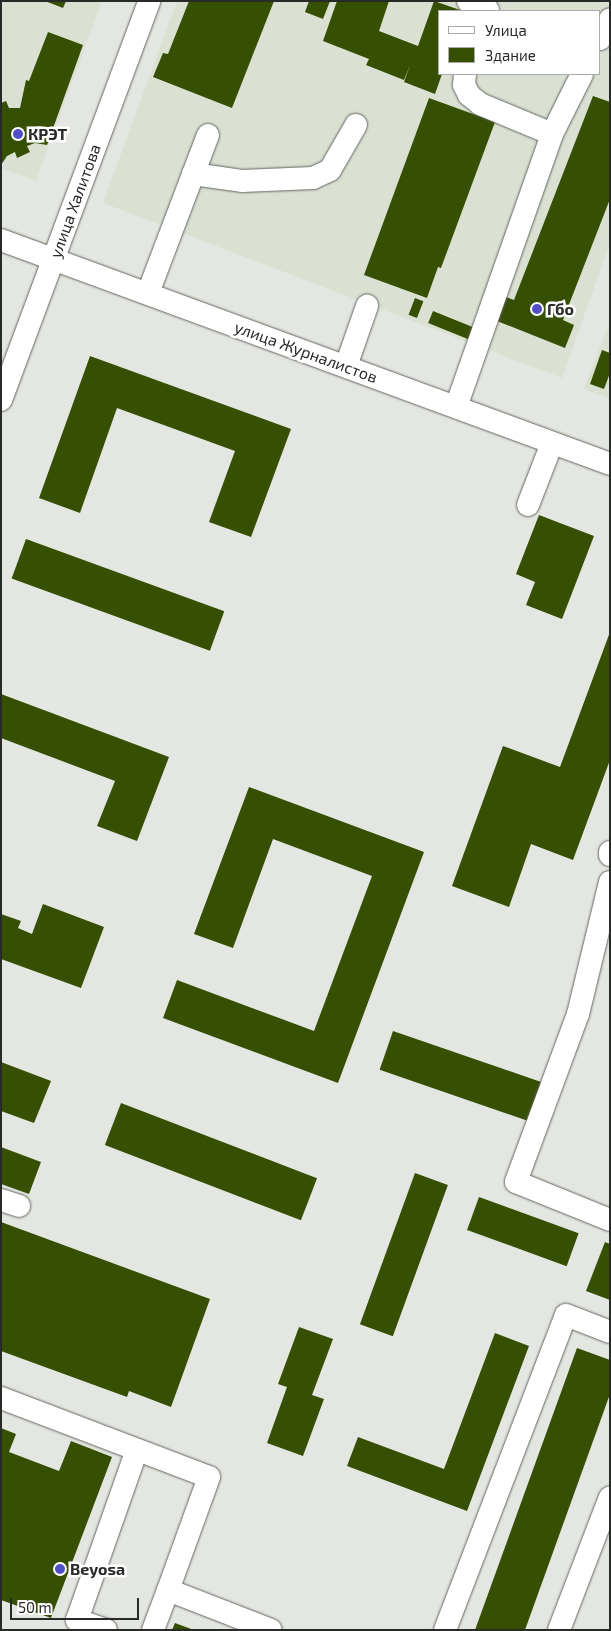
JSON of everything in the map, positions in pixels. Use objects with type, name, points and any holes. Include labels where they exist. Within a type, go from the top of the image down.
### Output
[{"type":"street","name":"улица Халитова","points":[[1,400],[149,1]]},
{"type":"street","points":[[601,37],[610,20]]},
{"type":"street","points":[[465,75],[464,85],[469,95],[480,104],[552,134]]},
{"type":"street","points":[[456,407],[552,134],[582,75]]},
{"type":"street","points":[[193,174],[242,181],[313,178],[330,170],[356,125]]},
{"type":"street","points":[[148,293],[208,135]]},
{"type":"street","name":"улица Журналистов","points":[[1,240],[610,464]]},
{"type":"street","points":[[346,366],[367,306]]},
{"type":"street","points":[[528,505],[552,443]]},
{"type":"street","points":[[610,882],[578,1014],[516,1182],[610,1220]]},
{"type":"street","points":[[445,1630],[566,1315],[610,1332]]},
{"type":"street","points":[[1,1398],[210,1477],[153,1630]]},
{"type":"street","points":[[106,1630],[77,1620],[137,1450]]},
{"type":"street","points":[[559,1630],[610,1497]]},
{"type":"street","points":[[168,1590],[271,1630]]},
{"type":"shaded area","points":[[1,1],[102,1],[36,181],[1,168]]},
{"type":"shaded area","points":[[177,1],[610,1],[610,243],[562,378],[103,203]]},
{"type":"shaded area","points":[[610,321],[610,399],[584,389]]},
{"type":"building","points":[[45,1],[66,1],[63,8]]},
{"type":"building","points":[[189,1],[274,1],[232,108],[153,77],[163,53],[168,54]]},
{"type":"building","points":[[309,1],[330,1],[323,19],[305,12]]},
{"type":"building","points":[[337,1],[389,1],[379,31],[418,46],[434,1],[460,10],[438,10],[438,75],[442,75],[435,94],[404,82],[410,65],[404,80],[366,65],[369,59],[323,41]]},
{"type":"building","points":[[48,32],[83,45],[47,145],[35,143],[27,146],[30,152],[17,158],[15,152],[7,156],[1,165],[1,103],[6,101],[9,108],[20,108],[26,80],[29,81]]},
{"type":"building","points":[[593,96],[610,102],[610,199],[563,320],[574,325],[565,348],[497,321],[506,297],[514,300]]},
{"type":"building","points":[[429,98],[495,122],[441,268],[438,267],[427,298],[364,275]]},
{"type":"building","points":[[415,298],[423,301],[417,318],[409,315]]},
{"type":"building","points":[[433,311],[476,328],[471,340],[428,323]]},
{"type":"building","points":[[602,350],[610,353],[610,373],[604,389],[590,384]]},
{"type":"building","points":[[90,356],[291,429],[251,537],[209,522],[235,451],[117,408],[80,513],[39,498]]},
{"type":"building","points":[[539,515],[594,536],[562,619],[526,605],[535,582],[516,574]]},
{"type":"building","points":[[26,539],[224,611],[210,651],[12,578]]},
{"type":"building","points":[[610,632],[610,760],[573,860],[531,844],[509,907],[452,886],[503,746],[560,767]]},
{"type":"building","points":[[1,694],[169,757],[137,841],[97,826],[115,781],[1,738]]},
{"type":"building","points":[[249,787],[424,852],[338,1083],[163,1018],[177,980],[314,1031],[372,876],[273,839],[233,948],[194,934]]},
{"type":"building","points":[[43,904],[104,927],[81,988],[1,959],[1,914],[21,921],[18,928],[32,934]]},
{"type":"building","points":[[393,1031],[546,1084],[533,1123],[380,1070]]},
{"type":"building","points":[[1,1062],[51,1081],[34,1123],[1,1111]]},
{"type":"building","points":[[121,1103],[317,1178],[301,1220],[105,1145]]},
{"type":"building","points":[[1,1147],[41,1162],[29,1194],[1,1184]]},
{"type":"building","points":[[415,1173],[448,1185],[393,1336],[360,1324]]},
{"type":"building","points":[[479,1197],[579,1233],[567,1266],[467,1230]]},
{"type":"building","points":[[1,1222],[210,1299],[171,1407],[129,1391],[127,1397],[1,1351]]},
{"type":"building","points":[[605,1242],[610,1244],[610,1300],[586,1291]]},
{"type":"building","points":[[299,1327],[333,1339],[312,1395],[324,1399],[303,1456],[267,1443],[287,1387],[278,1384]]},
{"type":"building","points":[[495,1333],[529,1346],[467,1511],[347,1466],[358,1437],[444,1469]]},
{"type":"building","points":[[577,1348],[610,1360],[610,1394],[525,1630],[475,1630]]},
{"type":"building","points":[[1,1428],[16,1434],[9,1452],[59,1471],[71,1441],[112,1457],[51,1618],[1,1600]]},
{"type":"building","points":[[175,1623],[194,1630],[172,1630]]},
{"type":"place","name":"КРЭТ","points":[[18,134]]},
{"type":"place","name":"Гбо","points":[[537,309]]},
{"type":"place","name":"Beyosa","points":[[60,1569]]}]
